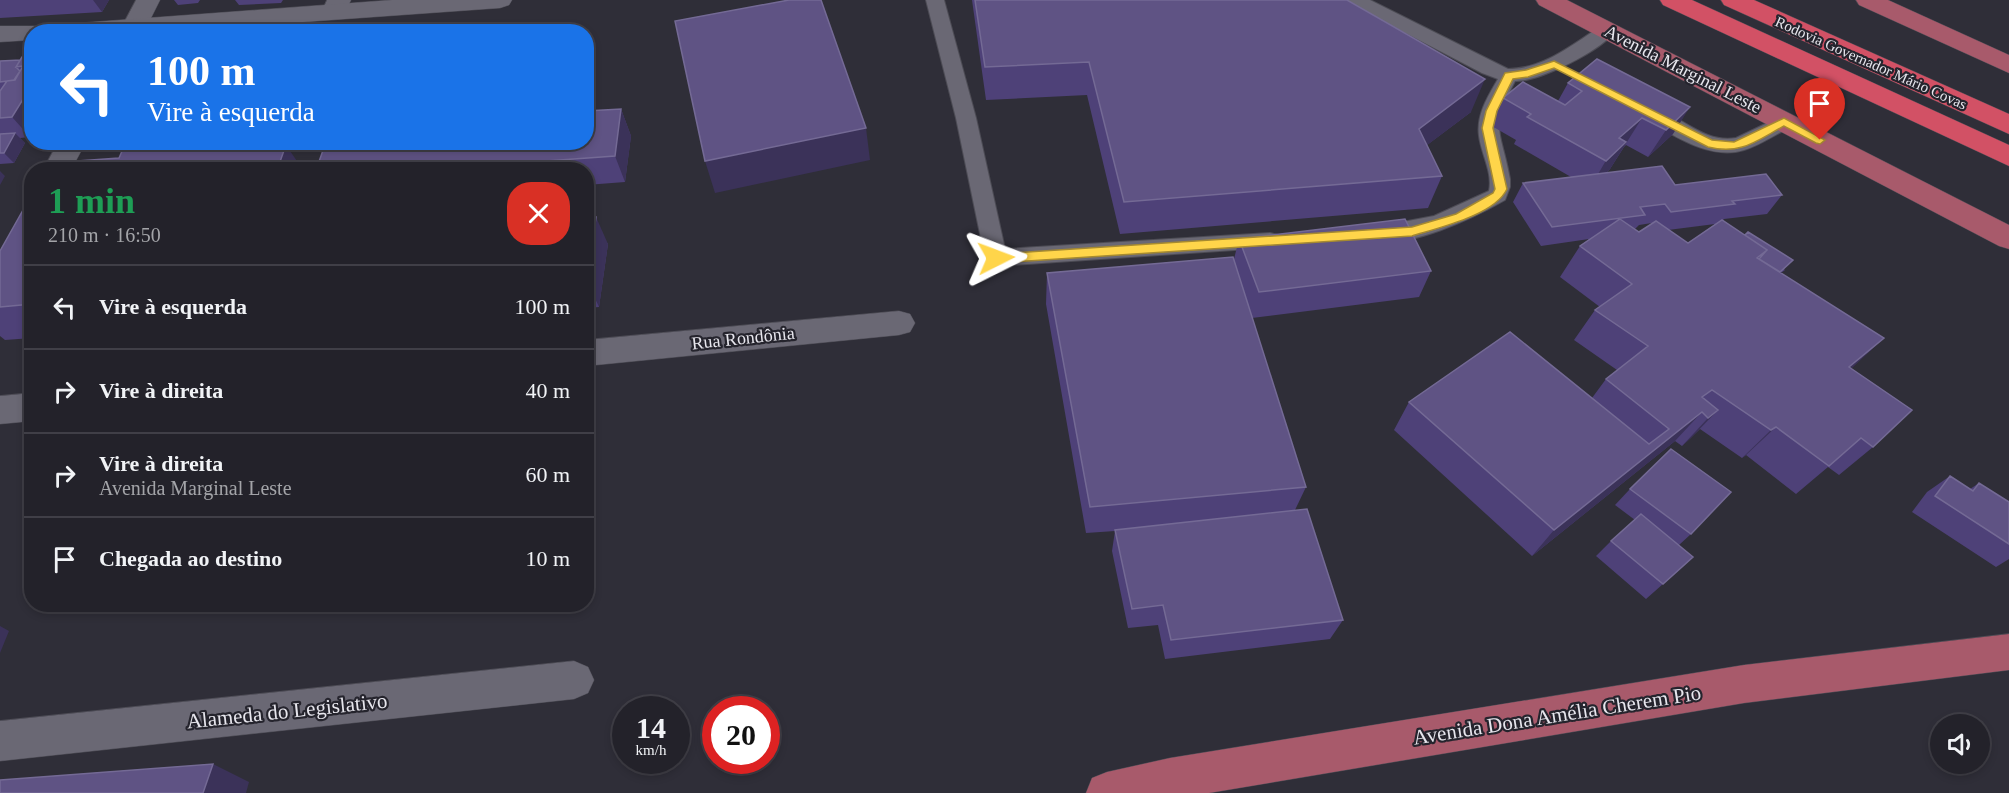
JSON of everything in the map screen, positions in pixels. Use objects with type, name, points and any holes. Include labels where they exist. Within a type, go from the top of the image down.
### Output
[{"type":"highway","name":"Rodovia Governador Mário Covas","points":[[1672,0],[2009,156]]},
{"type":"highway","name":"Rodovia Governador Mário Covas","points":[[1733,0],[2009,125]]},
{"type":"main road","name":"Avenida Marginal Leste","points":[[1548,0],[2009,238]]},
{"type":"main road","points":[[1868,0],[2009,65]]},
{"type":"main road","name":"Avenida Dona Amélia Cherem Pio","points":[[1107,793],[1170,779],[1720,688],[2009,652]]},
{"type":"street","points":[[135,24],[148,0]]},
{"type":"street","points":[[170,24],[336,6],[500,0]]},
{"type":"street","points":[[0,34],[24,32]]},
{"type":"street","name":"Rua Rondônia","points":[[594,352],[899,323]]},
{"type":"street","points":[[0,410],[24,408]]},
{"type":"street","name":"Alameda do Legislativo","points":[[0,741],[574,680]]},
{"type":"lane","points":[[935,0],[966,118],[996,258],[1295,239]]},
{"type":"lane","points":[[1356,0],[1489,69],[1509,75],[1528,74],[1554,64],[1607,30]]},
{"type":"lane","points":[[1554,64],[1575,75]]},
{"type":"lane","points":[[1353,235],[1412,231],[1460,217],[1498,195],[1500,182],[1488,128],[1492,111],[1509,75]]},
{"type":"lane","points":[[1636,106],[1708,143],[1723,146],[1736,146],[1784,122]]},
{"type":"building","points":[[789,0],[821,0],[866,128],[705,161],[675,21]]},
{"type":"building","points":[[975,0],[1347,0],[1485,79],[1419,129],[1442,176],[1124,202],[1089,62],[985,67]]},
{"type":"building","points":[[24,57],[24,98],[12,117],[0,118],[0,91],[7,81],[15,80],[23,66],[16,67]]},
{"type":"building","points":[[1597,59],[1690,107],[1666,130],[1642,118],[1619,138],[1626,142],[1606,161],[1527,117],[1531,114],[1503,98],[1523,82],[1565,105],[1582,91],[1568,83]]},
{"type":"building","points":[[20,60],[16,67],[20,71],[14,80],[0,82],[0,61]]},
{"type":"building","points":[[621,109],[615,156],[531,162],[319,162],[323,150],[594,150],[594,111]]},
{"type":"building","points":[[15,133],[4,153],[0,153],[0,134]]},
{"type":"building","points":[[122,150],[284,150],[280,162],[63,162],[119,158]]},
{"type":"building","points":[[1662,166],[1675,185],[1766,174],[1782,195],[1671,212],[1665,204],[1640,207],[1645,215],[1552,227],[1523,183]]},
{"type":"building","points":[[24,208],[24,305],[0,307],[0,251]]},
{"type":"building","points":[[1405,219],[1431,271],[1259,292],[1239,239]]},
{"type":"building","points":[[1620,219],[1639,232],[1656,221],[1688,243],[1722,220],[1767,250],[1757,258],[1884,338],[1849,367],[1912,410],[1873,447],[1861,438],[1829,466],[1776,427],[1771,430],[1712,390],[1702,397],[1718,410],[1708,418],[1702,412],[1554,530],[1409,402],[1510,332],[1649,444],[1669,429],[1606,379],[1648,346],[1595,310],[1632,284],[1580,246]]},
{"type":"building","points":[[1748,232],[1793,260],[1780,272],[1759,259],[1767,250],[1745,235]]},
{"type":"building","points":[[1233,257],[1306,487],[1090,507],[1047,273]]},
{"type":"building","points":[[1671,449],[1731,492],[1691,534],[1630,489]]},
{"type":"building","points":[[1950,476],[1973,491],[1979,483],[2009,502],[2009,544],[1935,496]]},
{"type":"building","points":[[1307,509],[1343,620],[1171,640],[1163,605],[1132,609],[1115,530]]},
{"type":"building","points":[[1641,514],[1693,557],[1663,584],[1611,541]]},
{"type":"building","points":[[213,764],[203,793],[0,793],[0,780]]},
{"type":"route","points":[[996,258],[1412,231],[1460,217],[1498,195],[1501,189],[1488,128],[1492,111],[1509,75],[1528,74],[1554,64],[1708,143],[1736,146],[1784,122],[1820,140]]}]
